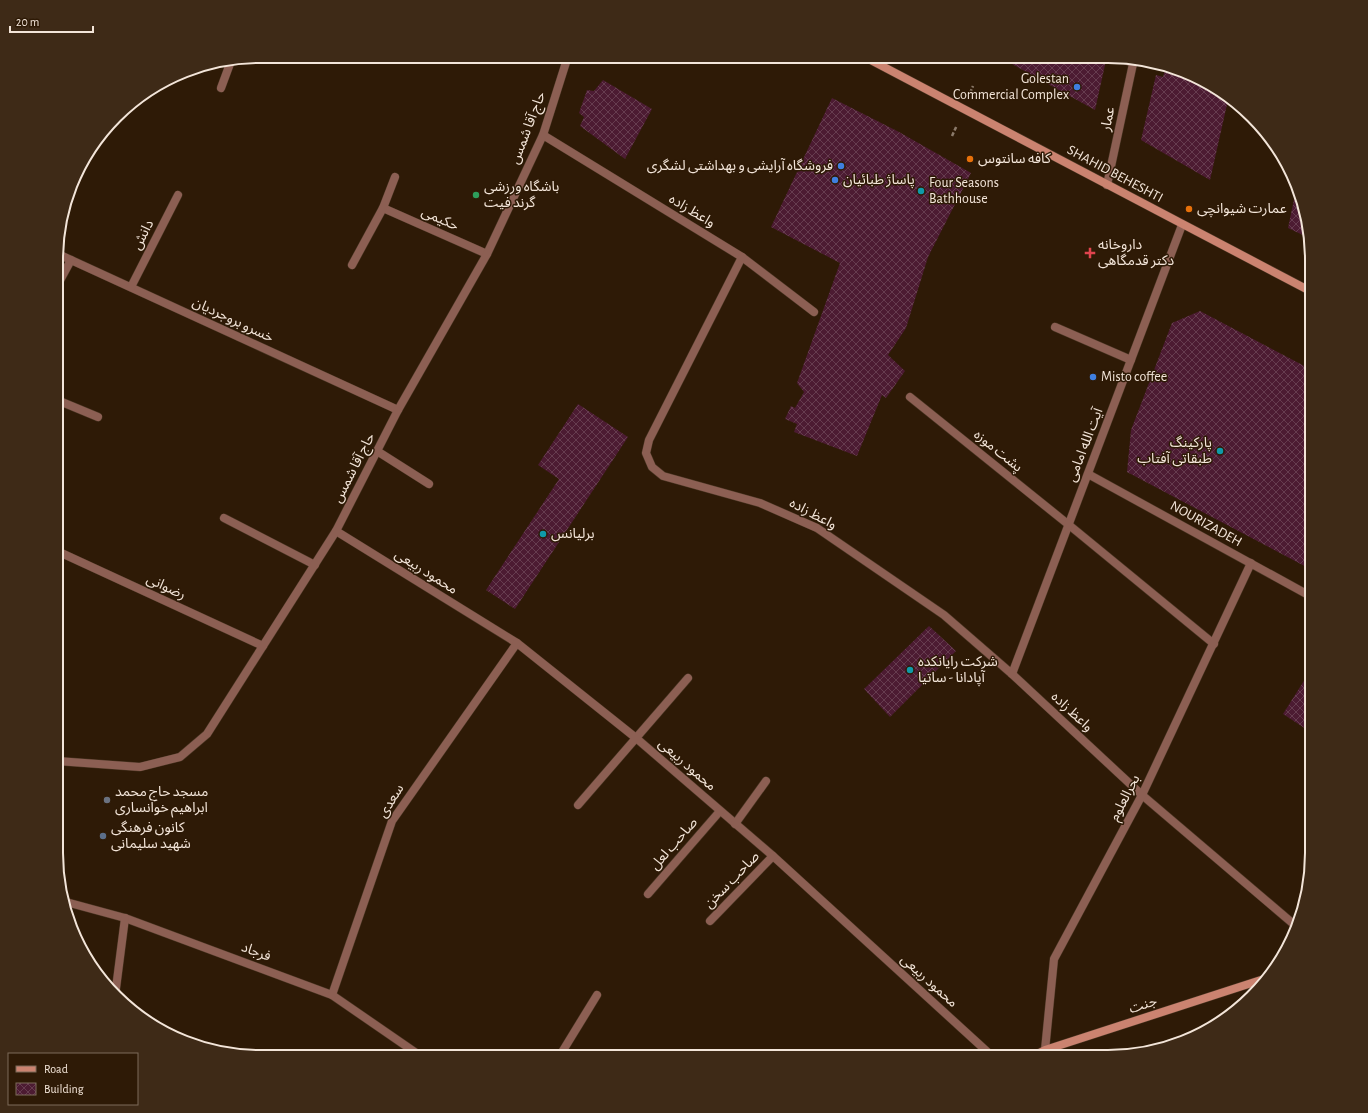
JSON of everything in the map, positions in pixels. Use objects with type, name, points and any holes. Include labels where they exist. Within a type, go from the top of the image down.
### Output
[{"type":"main road","name":"SHAHID BEHESHTI","points":[[876,63],[1305,288]]},
{"type":"main road","name":"جنت","points":[[1045,1050],[1258,981]]},
{"type":"street","name":"حاج آقا شمس","points":[[63,761],[140,767],[180,756],[207,734],[336,531],[398,410],[487,254],[543,135],[566,63]]},
{"type":"street","name":"عمار","points":[[1107,185],[1132,65]]},
{"type":"street","points":[[221,88],[229,66]]},
{"type":"street","name":"واعظ زاده","points":[[543,135],[742,256],[649,440],[646,453],[652,467],[663,476],[760,503],[817,528],[944,615],[1012,674],[1142,795],[1292,923]]},
{"type":"street","points":[[352,265],[382,208],[395,177]]},
{"type":"street","name":"دانش","points":[[131,287],[178,195]]},
{"type":"street","name":"حکیمی","points":[[382,208],[487,254]]},
{"type":"street","name":"آیت الله امامی","points":[[1012,674],[1182,224]]},
{"type":"street","name":"خسرو بروجردیان","points":[[63,256],[398,410]]},
{"type":"street","points":[[742,256],[814,312]]},
{"type":"street","points":[[63,275],[71,260]]},
{"type":"street","points":[[1055,327],[1131,360]]},
{"type":"street","name":"پشت موزه","points":[[910,397],[1214,644]]},
{"type":"street","points":[[63,402],[98,417]]},
{"type":"street","points":[[377,451],[429,484]]},
{"type":"street","name":"NOURIZADEH","points":[[1088,474],[1305,593]]},
{"type":"street","points":[[224,518],[315,565]]},
{"type":"street","name":"محمود ربیعی","points":[[336,531],[517,643],[636,738],[773,856],[985,1050]]},
{"type":"street","name":"رضوانی","points":[[63,554],[263,646]]},
{"type":"street","name":"بحرالعلوم","points":[[1045,1050],[1054,959],[1142,795],[1251,563]]},
{"type":"street","name":"سعدی","points":[[332,995],[392,821],[517,643]]},
{"type":"street","points":[[578,805],[688,678]]},
{"type":"street","points":[[735,824],[766,781]]},
{"type":"street","name":"صاحب لعل","points":[[648,894],[720,811]]},
{"type":"street","name":"صاحب سخن","points":[[710,921],[773,856]]},
{"type":"street","name":"فرجاد","points":[[70,903],[125,918],[332,995],[412,1050]]},
{"type":"street","points":[[116,987],[125,918]]},
{"type":"street","points":[[562,1050],[597,995]]},
{"type":"building","name":"Golestan Commercial Complex","points":[[1010,63],[1105,63],[1095,110]]},
{"type":"building","points":[[1165,71],[1171,73],[1195,83],[1227,103],[1210,180],[1141,140],[1156,75],[1163,77]]},
{"type":"building","points":[[603,80],[652,109],[625,159],[580,126],[584,117],[579,113],[587,90],[594,91]]},
{"type":"building","points":[[832,98],[899,132],[971,173],[928,257],[906,328],[888,355],[905,371],[886,398],[882,395],[857,456],[794,432],[797,424],[785,419],[791,406],[795,408],[804,392],[797,383],[840,263],[771,227]]},
{"type":"building","points":[[1295,196],[1303,235],[1288,228]]},
{"type":"building","name":"پارکینگ طبقاتی آفتاب","points":[[1200,311],[1305,366],[1305,566],[1127,472],[1131,430],[1172,323]]},
{"type":"building","name":"برلیانس","points":[[578,404],[628,437],[515,609],[486,590],[559,479],[538,465]]},
{"type":"building","name":"شرکت رایانکده آپادانا - ساتیا","points":[[929,626],[956,651],[890,717],[864,689]]},
{"type":"building","points":[[1305,679],[1305,728],[1283,714]]},
{"type":"place","name":"Golestan Commercial Complex","points":[[1077,87]]},
{"type":"place","name":"کافه سانتوس","points":[[970,159]]},
{"type":"place","name":"فروشگاه آرایشی و بهداشتی لشگری","points":[[841,166]]},
{"type":"place","name":"پاساژ طبائیان","points":[[835,180]]},
{"type":"place","name":"Four Seasons Bathhouse","points":[[921,191]]},
{"type":"place","name":"باشگاه ورزشی گرند فیت","points":[[476,195]]},
{"type":"place","name":"عمارت شیوانچی","points":[[1189,209]]},
{"type":"place","name":"داروخانه دکتر قدمگاهی","points":[[1090,253]]},
{"type":"place","name":"Misto coffee","points":[[1093,377]]},
{"type":"place","name":"پارکینگ طبقاتی آفتاب","points":[[1220,451]]},
{"type":"place","name":"برلیانس","points":[[543,534]]},
{"type":"place","name":"شرکت رایانکده آپادانا - ساتیا","points":[[910,670]]},
{"type":"place","name":"مسجد حاج محمد ابراهیم خوانساری","points":[[107,800]]},
{"type":"place","name":"کانون فرهنگی شهید سلیمانی","points":[[103,836]]}]
